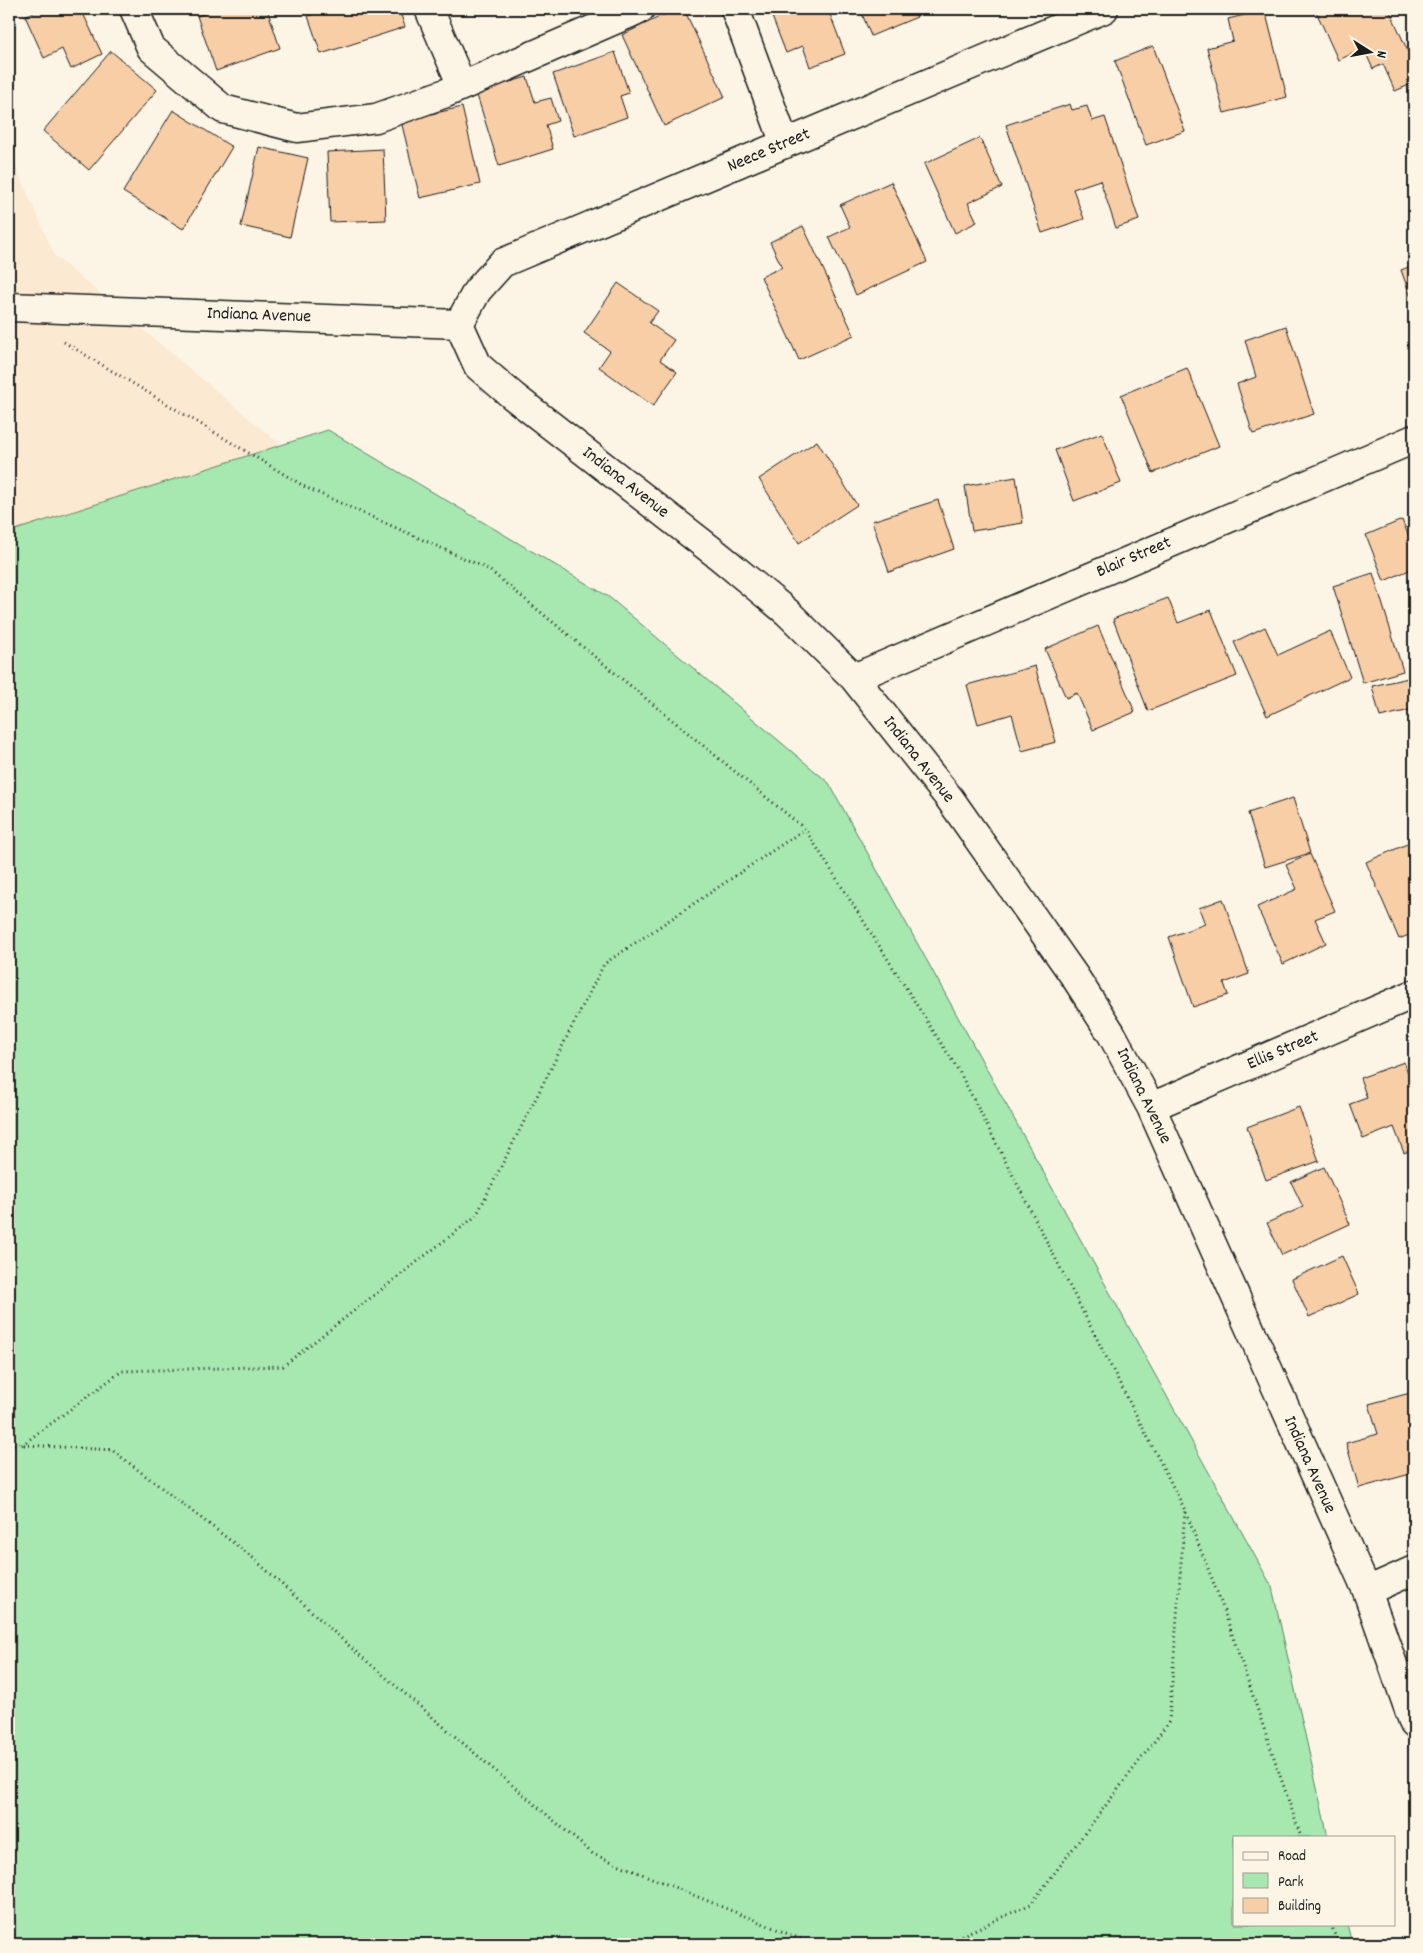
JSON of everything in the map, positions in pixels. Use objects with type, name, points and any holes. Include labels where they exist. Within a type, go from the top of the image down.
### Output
[{"type":"street","points":[[134,9],[152,48],[222,109],[297,128],[376,118],[462,86],[640,9]]},
{"type":"street","points":[[429,9],[462,86]]},
{"type":"street","points":[[735,9],[785,144]]},
{"type":"street","name":"Neece Street","points":[[459,324],[477,291],[502,263],[1104,9]]},
{"type":"street","name":"Indiana Avenue","points":[[9,308],[459,324],[478,366],[513,396],[703,544],[779,606],[854,678],[950,799],[1075,978],[1111,1033],[1151,1107],[1366,1591],[1414,1724]]},
{"type":"street","name":"Blair Street","points":[[854,678],[1414,438]]},
{"type":"street","name":"Ellis Street","points":[[1151,1107],[1414,994]]},
{"type":"street","points":[[1366,1591],[1414,1570]]},
{"type":"path","points":[[60,340],[307,488],[488,569],[805,829],[960,1073],[1185,1510],[1221,1602],[1302,1836]]},
{"type":"path","points":[[22,1445],[122,1371],[283,1366],[476,1216],[604,964],[805,829]]},
{"type":"path","points":[[9,1444],[112,1450],[252,1557],[356,1652],[593,1854],[813,1944]]},
{"type":"path","points":[[943,1944],[1031,1904],[1168,1722],[1185,1510]]},
{"type":"path","points":[[1332,1926],[1338,1944]]},
{"type":"shaded area","points":[[9,151],[55,256],[281,445],[9,532]]},
{"type":"green space","points":[[328,430],[609,597],[829,783],[1272,1587],[1328,1836],[1233,1836],[1233,1926],[1348,1926],[1352,1944],[9,1944],[9,532]]},
{"type":"building","points":[[41,9],[81,9],[102,54],[71,69],[62,49],[44,58],[25,16]]},
{"type":"building","points":[[207,9],[267,9],[280,48],[216,71],[197,16],[209,12]]},
{"type":"building","points":[[328,9],[399,9],[405,27],[321,54],[308,16]]},
{"type":"building","points":[[676,9],[684,9],[725,97],[664,126],[622,35]]},
{"type":"building","points":[[769,9],[828,9],[845,54],[810,67],[803,46],[786,53]]},
{"type":"building","points":[[860,9],[913,9],[917,17],[871,36]]},
{"type":"building","points":[[1315,9],[1389,9],[1414,65],[1414,83],[1395,91],[1383,64],[1373,69],[1364,49],[1338,60]]},
{"type":"building","points":[[1265,10],[1287,97],[1224,113],[1207,48],[1233,41],[1228,19]]},
{"type":"building","points":[[1153,46],[1185,131],[1146,145],[1115,61]]},
{"type":"building","points":[[111,51],[157,90],[89,170],[43,131]]},
{"type":"building","points":[[615,52],[629,93],[620,96],[627,117],[574,136],[553,74]]},
{"type":"building","points":[[527,77],[535,102],[551,98],[558,121],[546,125],[553,149],[499,166],[476,92]]},
{"type":"building","points":[[1070,104],[1072,110],[1087,106],[1092,121],[1105,117],[1139,220],[1116,228],[1100,180],[1073,189],[1084,219],[1042,233],[1006,125]]},
{"type":"building","points":[[462,107],[480,184],[420,198],[401,121]]},
{"type":"building","points":[[173,110],[232,147],[183,229],[123,192]]},
{"type":"building","points":[[980,138],[1002,187],[968,203],[977,222],[955,233],[924,164]]},
{"type":"building","points":[[259,147],[308,158],[290,237],[241,226]]},
{"type":"building","points":[[383,149],[386,220],[330,222],[327,152]]},
{"type":"building","points":[[891,182],[927,262],[856,295],[829,237],[850,227],[840,205]]},
{"type":"building","points":[[803,226],[854,335],[799,360],[761,277],[782,267],[770,242]]},
{"type":"building","points":[[1414,265],[1414,306],[1401,270]]},
{"type":"building","points":[[618,283],[658,311],[649,323],[674,340],[660,360],[677,372],[653,406],[599,367],[610,351],[584,333]]},
{"type":"building","points":[[1286,326],[1314,414],[1253,434],[1237,384],[1256,377],[1245,340]]},
{"type":"building","points":[[1187,368],[1219,446],[1153,473],[1121,395]]},
{"type":"building","points":[[1102,433],[1121,483],[1074,501],[1055,450]]},
{"type":"building","points":[[817,441],[857,505],[799,543],[759,479]]},
{"type":"building","points":[[1016,477],[1023,523],[972,531],[965,486]]},
{"type":"building","points":[[938,500],[954,549],[889,572],[872,521]]},
{"type":"building","points":[[1414,518],[1414,535],[1408,521]]},
{"type":"building","points":[[1402,520],[1414,549],[1414,568],[1384,581],[1366,535]]},
{"type":"building","points":[[1373,573],[1403,671],[1363,683],[1333,586]]},
{"type":"building","points":[[1168,598],[1178,623],[1211,610],[1237,676],[1148,711],[1113,619]]},
{"type":"building","points":[[1098,626],[1135,712],[1093,730],[1077,693],[1066,698],[1045,649]]},
{"type":"building","points":[[1265,627],[1278,655],[1330,631],[1350,677],[1267,716],[1234,642]]},
{"type":"building","points":[[1035,666],[1056,742],[1022,751],[1012,714],[978,724],[967,685]]},
{"type":"building","points":[[1413,677],[1414,709],[1380,717],[1372,686]]},
{"type":"building","points":[[1293,798],[1310,853],[1265,867],[1248,813]]},
{"type":"building","points":[[1414,841],[1414,933],[1399,939],[1366,862]]},
{"type":"building","points":[[1310,854],[1335,911],[1315,919],[1326,943],[1283,964],[1257,907],[1297,889],[1286,865]]},
{"type":"building","points":[[1223,899],[1249,974],[1224,983],[1228,995],[1193,1007],[1169,937],[1205,924],[1199,908]]},
{"type":"building","points":[[1404,1062],[1414,1089],[1414,1149],[1404,1153],[1394,1127],[1363,1139],[1350,1104],[1367,1098],[1360,1078]]},
{"type":"building","points":[[1299,1107],[1319,1161],[1266,1180],[1247,1127]]},
{"type":"building","points":[[1324,1167],[1350,1224],[1282,1255],[1267,1223],[1303,1207],[1291,1182]]},
{"type":"building","points":[[1342,1256],[1359,1294],[1309,1317],[1292,1279]]},
{"type":"building","points":[[1414,1392],[1414,1473],[1359,1488],[1346,1443],[1378,1434],[1369,1404]]}]
